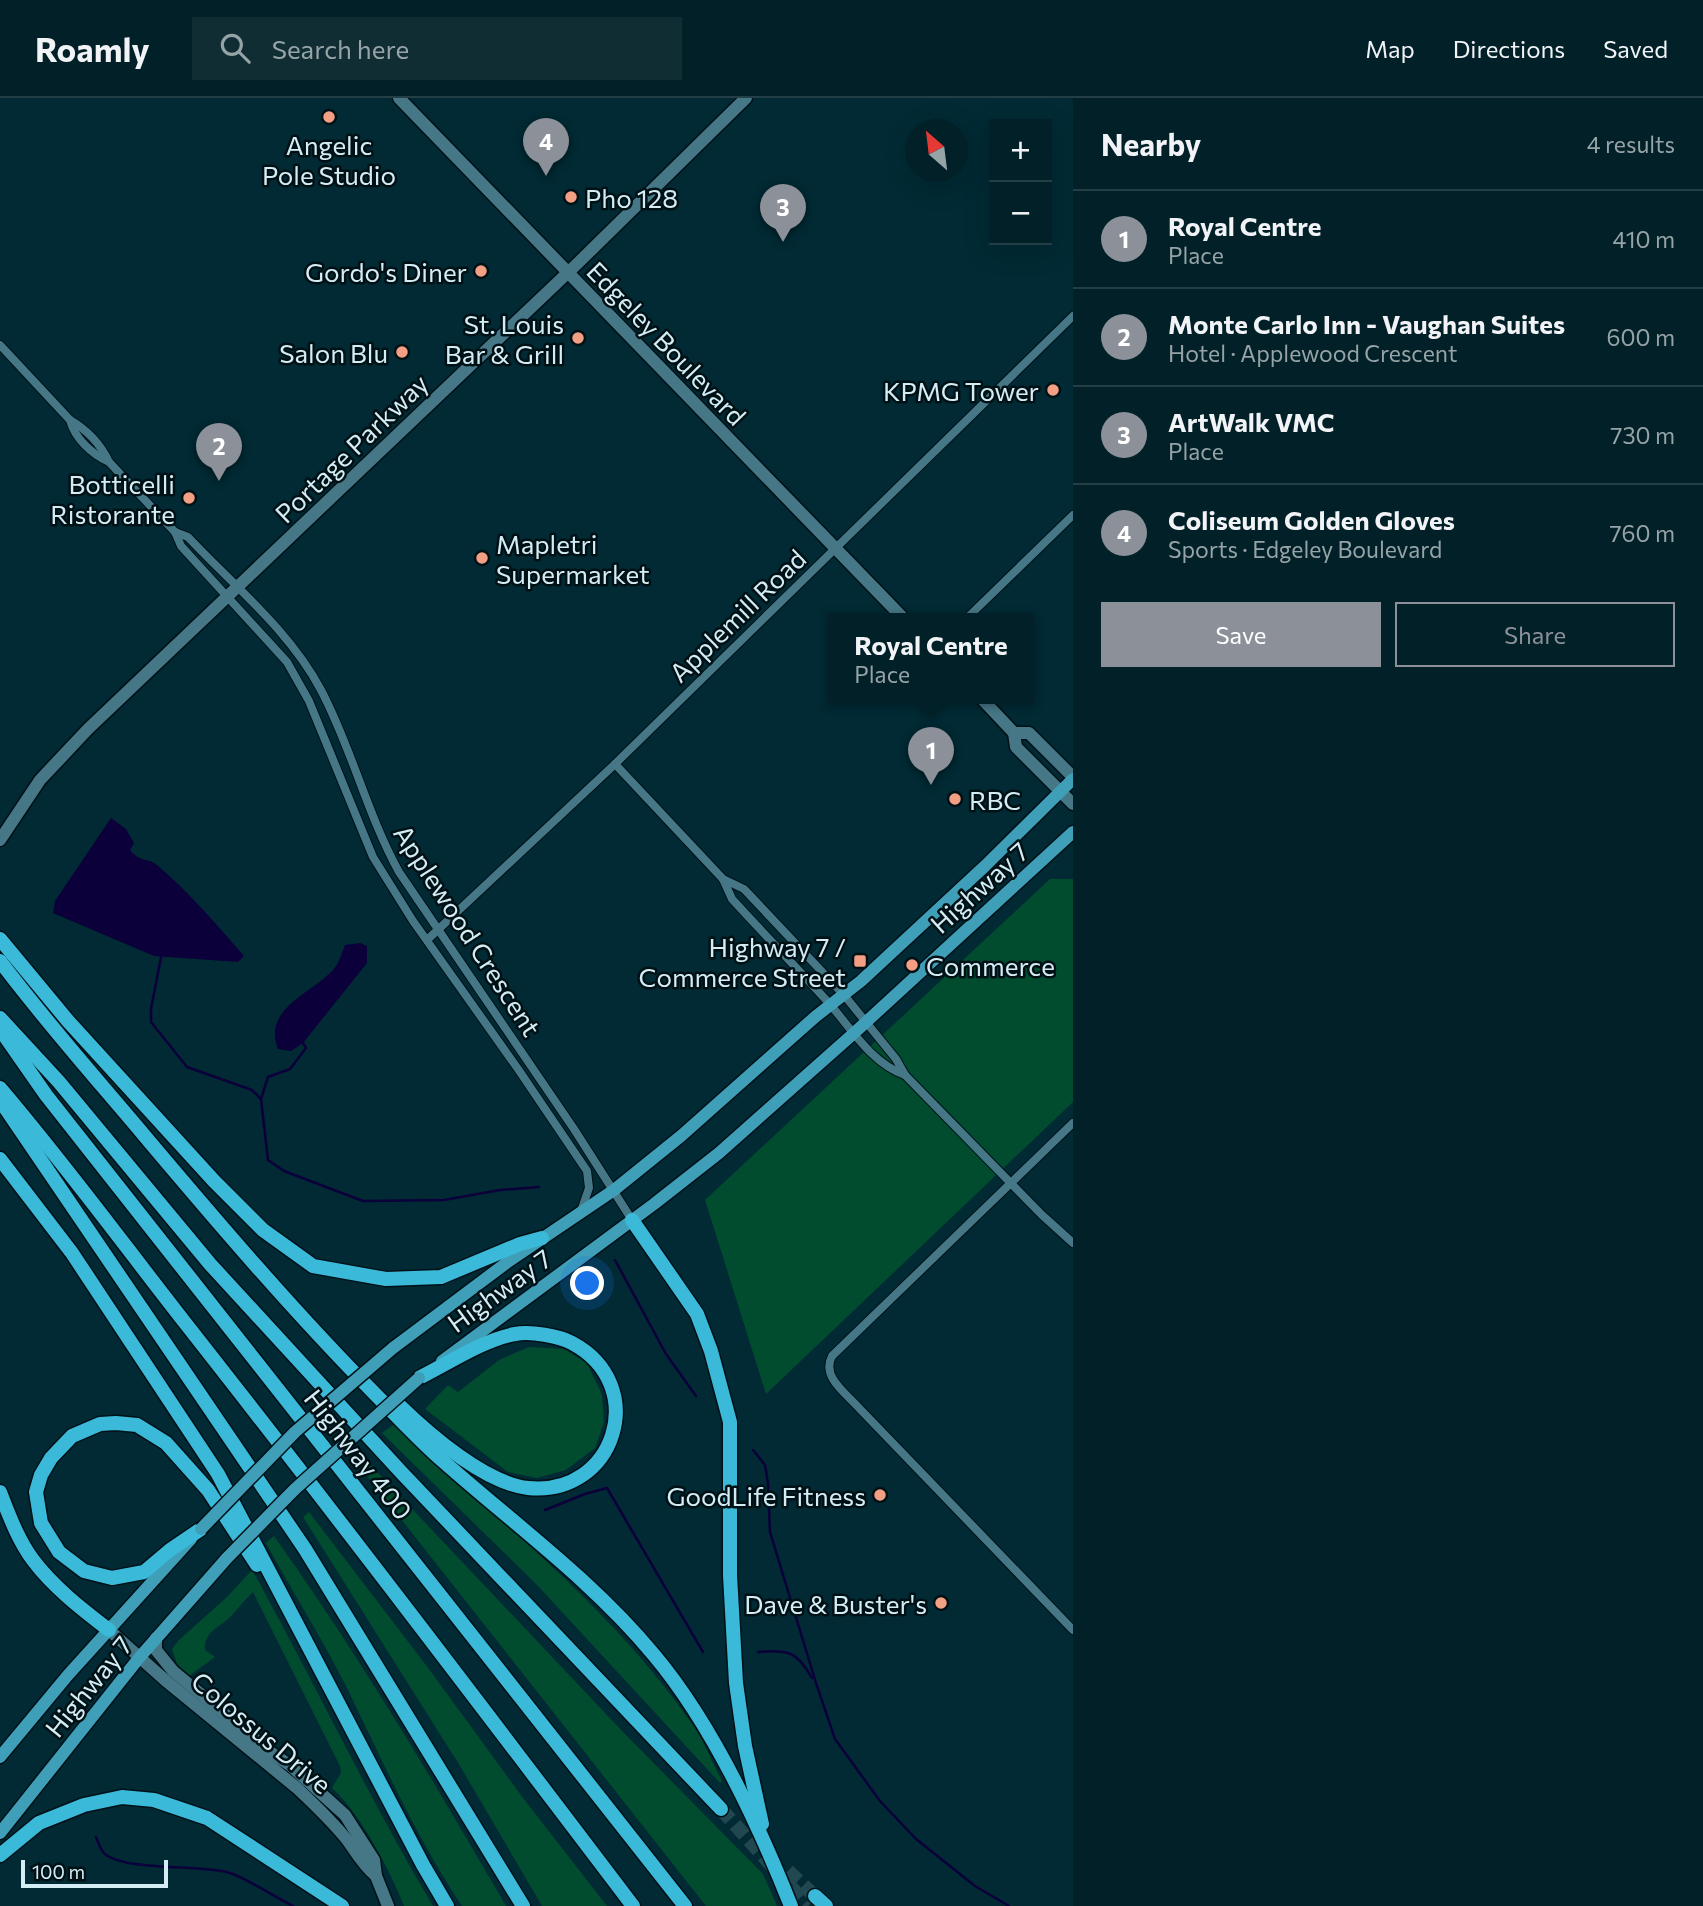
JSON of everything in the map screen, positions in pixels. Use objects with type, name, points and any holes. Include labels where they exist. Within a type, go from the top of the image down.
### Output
[{"type":"highway","points":[[0,939],[68,1021],[214,1181],[263,1230],[313,1266],[386,1279],[441,1277],[520,1244],[542,1238]]},
{"type":"highway","points":[[0,961],[29,1000],[215,1219],[362,1380],[442,1460],[509,1515],[609,1606],[655,1655],[700,1718],[768,1849],[791,1906]]},
{"type":"highway","points":[[0,1018],[59,1082],[210,1264],[410,1482],[721,1809]]},
{"type":"highway","name":"Highway 400","points":[[0,1029],[54,1106],[685,1906]]},
{"type":"highway","points":[[0,1088],[51,1148],[141,1268],[322,1497],[633,1906]]},
{"type":"highway","points":[[0,1100],[305,1549],[523,1906]]},
{"type":"highway","points":[[0,1159],[72,1253],[218,1474],[447,1906]]},
{"type":"highway","points":[[632,1220],[697,1314],[711,1351],[730,1422],[730,1575],[736,1683],[750,1773],[768,1849]]},
{"type":"highway","points":[[362,1380],[381,1387],[412,1417],[461,1456],[497,1478],[527,1488],[553,1487],[592,1468],[605,1453],[613,1431],[616,1410],[611,1383],[600,1364],[586,1351],[560,1337],[517,1333],[471,1350],[419,1378]]},
{"type":"highway","points":[[201,1529],[144,1572],[112,1578],[84,1571],[59,1552],[41,1523],[36,1492],[41,1475],[51,1458],[72,1436],[100,1424],[137,1425],[166,1443],[208,1490],[258,1566],[274,1579]]},
{"type":"highway","points":[[0,1492],[11,1521],[33,1560],[52,1581],[109,1630]]},
{"type":"highway","points":[[0,1855],[39,1823],[85,1805],[122,1797],[154,1800],[207,1818],[342,1906]]},
{"type":"main road","name":"Highway 7","points":[[0,1757],[68,1675],[201,1529],[295,1432],[394,1348],[542,1238],[614,1190],[681,1136],[844,995],[985,866],[1073,778]]},
{"type":"main road","name":"Highway 7","points":[[0,1833],[156,1638],[227,1559],[304,1480],[419,1378],[719,1153],[1073,832]]},
{"type":"street","name":"Edgeley Boulevard","points":[[399,98],[898,613]]},
{"type":"street","name":"Portage Parkway","points":[[0,839],[40,780],[64,753],[567,273],[746,98]]},
{"type":"street","name":"Applemill Road","points":[[427,940],[615,764],[1073,316]]},
{"type":"street","name":"Applewood Crescent","points":[[0,345],[70,420],[80,426],[103,450],[109,462],[175,532],[188,537],[287,662],[309,701],[373,857],[427,940],[519,1069],[587,1171],[589,1188],[580,1212]]},
{"type":"street","points":[[972,613],[1073,515]]},
{"type":"street","name":"Applewood Crescent","points":[[233,593],[290,641],[321,690],[383,842],[437,931],[632,1220]]},
{"type":"street","points":[[987,704],[1014,733],[1017,747],[1073,804]]},
{"type":"street","points":[[1014,733],[1030,733],[1073,778]]},
{"type":"street","points":[[615,764],[723,878],[744,889],[844,995],[896,1059],[905,1075],[1073,1243]]},
{"type":"street","points":[[723,878],[732,899],[830,1005],[853,1034],[891,1070],[905,1075]]},
{"type":"street","points":[[1073,1123],[832,1356],[828,1368],[833,1379],[859,1408],[1073,1630]]},
{"type":"street","name":"Colossus Drive","points":[[109,1630],[139,1658],[169,1675],[317,1806],[377,1879],[388,1906]]},
{"type":"street","name":"Colossus Drive","points":[[156,1638],[156,1650],[169,1675]]},
{"type":"green space","points":[[1050,879],[1073,879],[1073,1102],[766,1394],[705,1200]]},
{"type":"green space","points":[[529,1347],[564,1349],[587,1363],[602,1395],[604,1422],[595,1448],[566,1470],[537,1478],[508,1472],[425,1409],[448,1385],[458,1392],[499,1360]]},
{"type":"green space","points":[[393,1425],[552,1566],[626,1642],[661,1682],[692,1724],[722,1781],[720,1783],[537,1585],[382,1433]]},
{"type":"green space","points":[[363,1457],[623,1732],[763,1874],[777,1906],[706,1906],[356,1462]]},
{"type":"green space","points":[[309,1512],[607,1906],[542,1906],[460,1766],[303,1517]]},
{"type":"green space","points":[[274,1536],[394,1718],[506,1906],[462,1906],[445,1880],[401,1799],[337,1669],[266,1543]]},
{"type":"green space","points":[[252,1570],[433,1906],[404,1906],[373,1843],[353,1812],[332,1788],[341,1773],[340,1766],[253,1592],[209,1635],[205,1650],[215,1657],[189,1676],[177,1664],[172,1649],[178,1641],[228,1596]]},
{"type":"shaded area","points":[[111,818],[126,829],[134,843],[130,850],[169,875],[224,932],[244,956],[238,962],[154,956],[53,913],[55,901]]},
{"type":"shaded area","points":[[360,943],[367,946],[367,963],[303,1043],[291,1051],[278,1049],[275,1034],[277,1022],[284,1011],[328,975],[337,964],[345,945]]},
{"type":"waterway","points":[[161,957],[151,1022],[187,1067],[252,1090],[261,1099]]},
{"type":"waterway","points":[[303,1043],[306,1048],[290,1069],[268,1077],[261,1099],[268,1160],[284,1171],[363,1201],[444,1200],[500,1190],[539,1187]]},
{"type":"waterway","points":[[615,1260],[666,1354],[696,1396]]},
{"type":"waterway","points":[[753,1450],[765,1465],[770,1532],[835,1739],[880,1801],[916,1839],[975,1886],[1009,1906]]},
{"type":"waterway","points":[[545,1510],[607,1488],[703,1652]]},
{"type":"waterway","points":[[758,1652],[777,1651],[790,1654],[801,1662],[812,1678]]},
{"type":"waterway","points":[[96,1837],[103,1852],[112,1858],[143,1865],[230,1873],[293,1906]]},
{"type":"tunnel","points":[[721,1809],[808,1906]]},
{"type":"tunnel","points":[[788,1871],[815,1896]]},
{"type":"place","name":"Angelic Pole Studio","points":[[329,117]]},
{"type":"place","name":"Coliseum Golden Gloves","points":[[546,176]]},
{"type":"place","name":"Pho 128","points":[[571,197]]},
{"type":"place","name":"ArtWalk VMC","points":[[783,242]]},
{"type":"place","name":"Gordo's Diner","points":[[481,271]]},
{"type":"place","name":"St. Louis Bar & Grill","points":[[578,338]]},
{"type":"place","name":"Salon Blu","points":[[402,352]]},
{"type":"place","name":"KPMG Tower","points":[[1053,390]]},
{"type":"place","name":"Monte Carlo Inn - Vaughan Suites","points":[[219,481]]},
{"type":"place","name":"Botticelli Ristorante","points":[[189,498]]},
{"type":"place","name":"Mapletri Supermarket","points":[[482,558]]},
{"type":"place","name":"Royal Centre","points":[[931,785]]},
{"type":"place","name":"RBC","points":[[955,799]]},
{"type":"place","name":"Highway 7 / Commerce Street","points":[[860,961]]},
{"type":"place","name":"Commerce","points":[[912,965]]},
{"type":"place","name":"GoodLife Fitness","points":[[880,1495]]},
{"type":"place","name":"Dave & Buster's","points":[[941,1603]]}]
